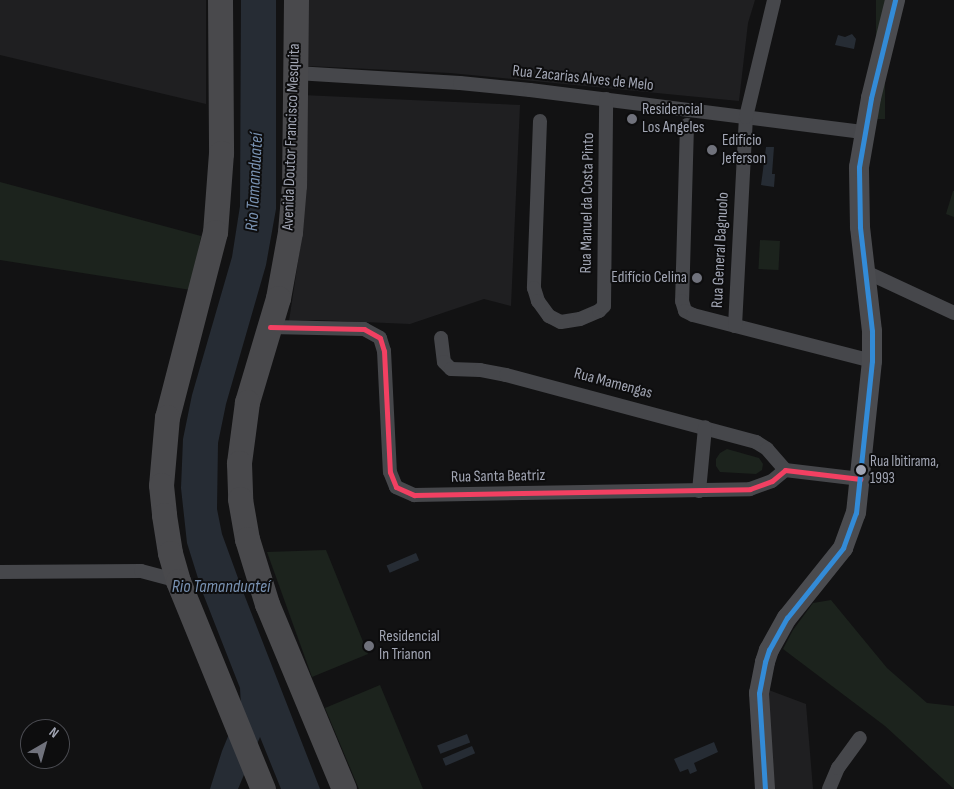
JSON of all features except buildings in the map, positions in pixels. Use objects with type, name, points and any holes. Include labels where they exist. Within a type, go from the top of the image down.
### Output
[{"type":"highway","points":[[220,0],[221,153],[215,232],[175,382],[163,452],[163,508],[170,552],[178,580],[210,664],[259,779]]},
{"type":"highway","name":"Avenida Doutor Francisco Mesquita","points":[[296,0],[294,186],[290,232],[284,270],[270,327],[252,380],[241,434],[239,463],[240,499],[247,539],[267,604],[344,789]]},
{"type":"main road","points":[[765,789],[759,693],[765,662],[769,650],[787,618],[843,548],[856,513],[872,361],[872,331],[859,194],[859,167],[864,132],[895,0]]},
{"type":"street","name":"Rua General Bagnuolo","points":[[735,326],[746,117],[774,0]]},
{"type":"street","name":"Rua Zacarias Alves de Melo","points":[[296,73],[460,83],[606,99],[864,132]]},
{"type":"street","name":"Rua Manuel da Costa Pinto","points":[[540,121],[534,288],[538,301],[549,316],[561,322],[580,319],[599,311],[604,306],[606,99]]},
{"type":"street","points":[[687,125],[684,304],[689,313],[872,361]]},
{"type":"street","points":[[866,272],[954,313]]},
{"type":"street","name":"Rua Santa Beatriz","points":[[270,327],[364,329],[380,338],[384,351],[390,472],[396,487],[414,495],[750,489],[772,481],[785,470]]},
{"type":"street","name":"Rua Mamengas","points":[[441,338],[444,362],[451,369],[480,370],[506,375],[705,427],[762,445],[785,470]]},
{"type":"street","points":[[699,491],[705,427]]},
{"type":"street","points":[[785,470],[860,479]]},
{"type":"street","points":[[140,572],[170,552]]},
{"type":"street","points":[[0,572],[140,572],[178,580]]},
{"type":"street","points":[[829,789],[838,768],[860,738]]},
{"type":"shaded area","points":[[0,0],[206,0],[206,104],[0,55]]},
{"type":"shaded area","points":[[308,0],[755,0],[748,23],[739,101],[450,73],[308,66]]},
{"type":"shaded area","points":[[876,0],[885,0],[885,119],[876,119]]},
{"type":"shaded area","points":[[302,95],[520,105],[511,306],[484,299],[410,324],[318,320],[289,321],[302,235]]},
{"type":"shaded area","points":[[0,182],[201,236],[191,290],[0,260]]},
{"type":"shaded area","points":[[954,191],[954,217],[946,214]]},
{"type":"shaded area","points":[[760,240],[780,241],[778,270],[758,269]]},
{"type":"shaded area","points":[[727,449],[759,458],[763,464],[762,470],[756,474],[720,472],[716,466],[716,459],[720,453]]},
{"type":"shaded area","points":[[326,550],[368,654],[312,677],[267,552]]},
{"type":"shaded area","points":[[831,600],[887,668],[927,703],[954,706],[954,789],[885,726],[783,649],[793,630],[813,603]]},
{"type":"shaded area","points":[[380,685],[423,789],[359,789],[325,708]]},
{"type":"shaded area","points":[[766,689],[806,704],[813,789],[769,789]]},
{"type":"water","name":"Rio Tamanduateí","points":[[241,0],[276,0],[276,209],[266,265],[226,404],[218,443],[217,509],[222,534],[242,589],[320,789],[281,789],[260,737],[238,789],[210,789],[222,751],[241,705],[240,688],[202,591],[187,543],[181,488],[183,439],[192,395],[232,257],[240,206]]},
{"type":"water","points":[[852,34],[856,39],[854,49],[835,45],[838,35],[845,37]]},
{"type":"water","points":[[766,147],[774,147],[772,174],[775,174],[774,187],[761,185]]},
{"type":"water","points":[[416,553],[419,560],[390,573],[387,566]]},
{"type":"water","points":[[467,734],[470,742],[440,754],[437,745]]},
{"type":"water","points":[[714,742],[718,752],[694,763],[697,771],[690,774],[688,769],[680,772],[674,759]]},
{"type":"water","points":[[472,746],[475,753],[446,766],[443,759]]},
{"type":"transit line","points":[[765,789],[759,693],[765,662],[769,650],[787,618],[843,548],[856,513],[872,361],[872,331],[860,227],[859,167],[871,98],[895,0]]},
{"type":"transit line","points":[[270,327],[364,329],[380,338],[384,351],[390,472],[396,487],[414,495],[750,489],[772,481],[785,470],[860,479]]},
{"type":"place","name":"Residencial Los Angeles","points":[[632,119]]},
{"type":"place","name":"Edifício Jeferson","points":[[712,150]]},
{"type":"place","name":"Edifício Celina","points":[[697,278]]},
{"type":"place","name":"Rua Ibitirama, 1993","points":[[861,470]]},
{"type":"place","name":"Residencial In Trianon","points":[[369,646]]}]
